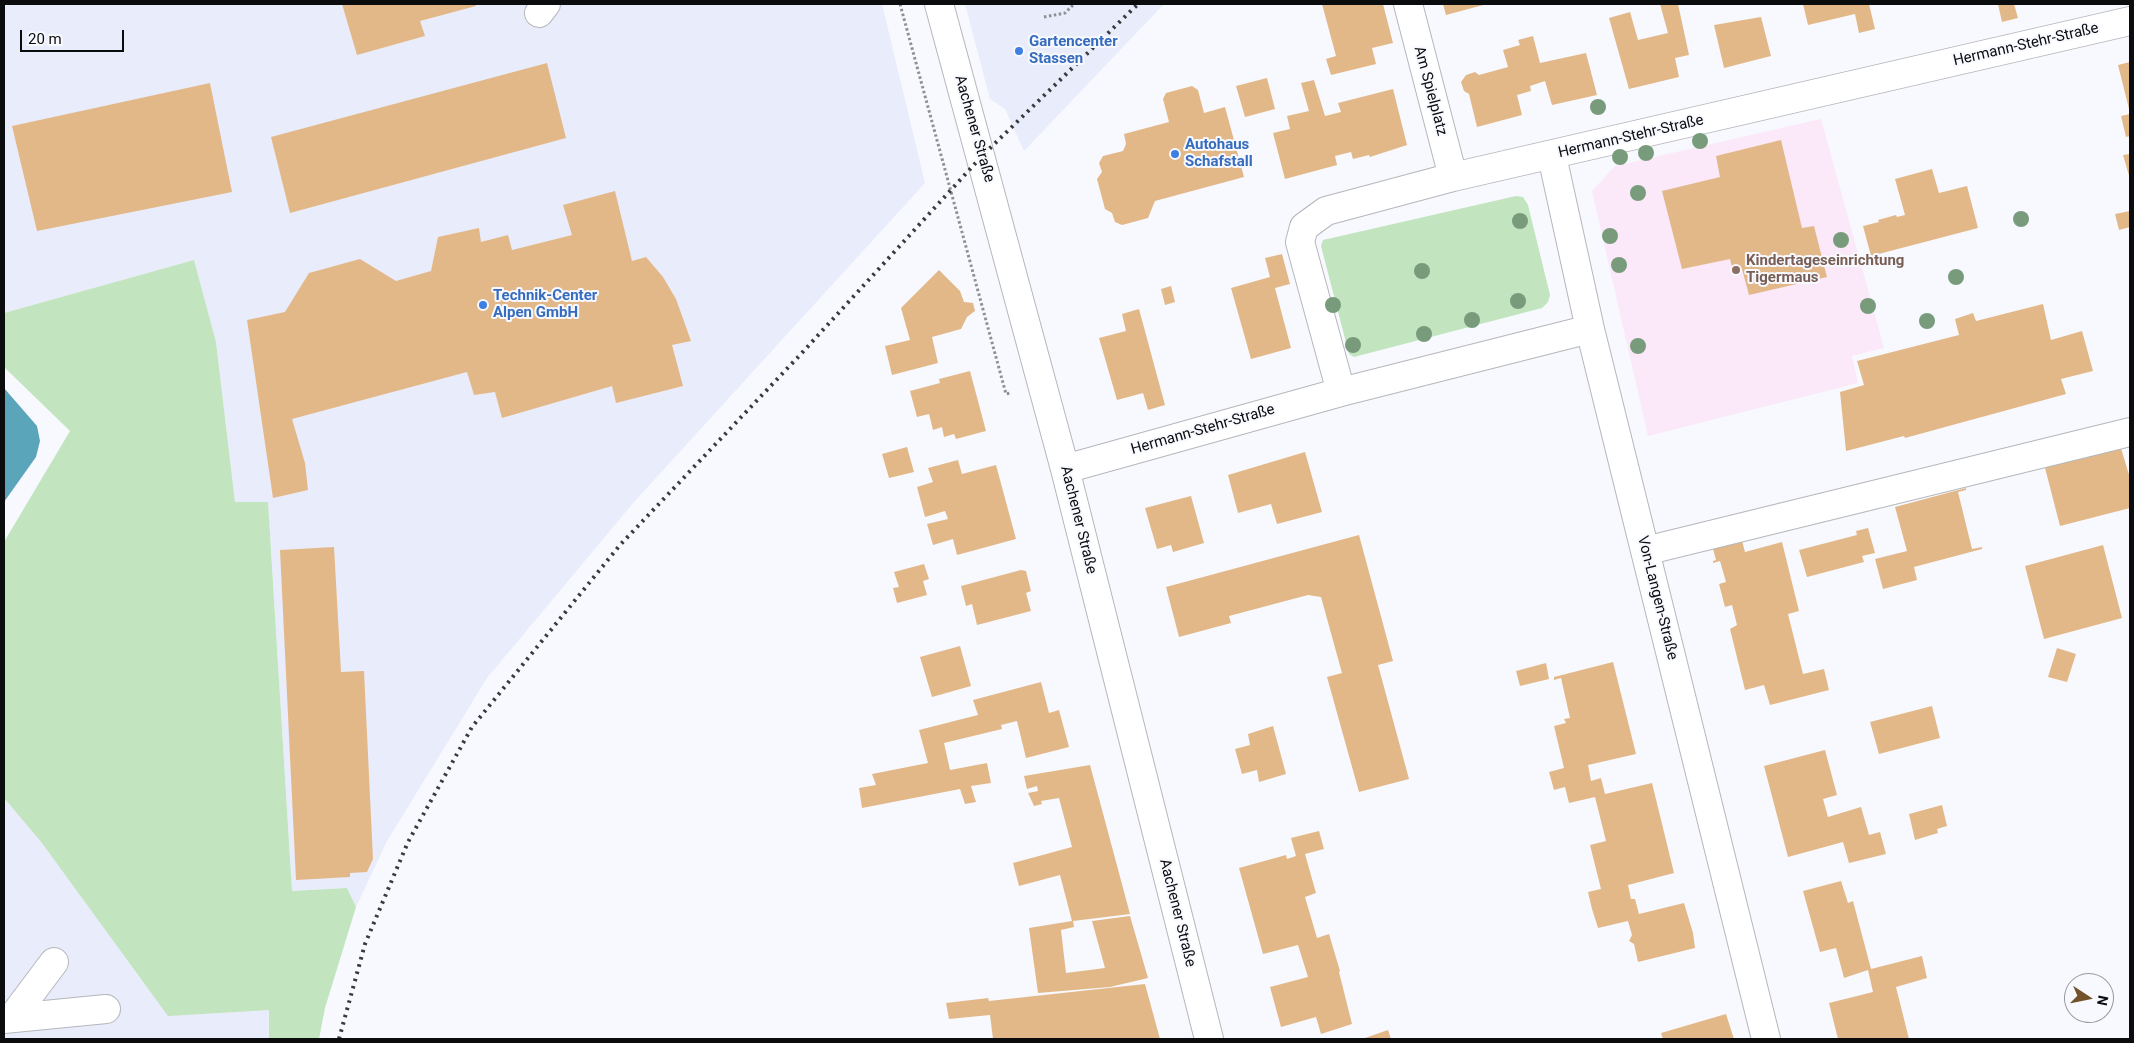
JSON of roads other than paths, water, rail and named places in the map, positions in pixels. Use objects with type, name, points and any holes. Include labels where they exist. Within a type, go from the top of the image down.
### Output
[{"type":"street","name":"Aachener Straße","points":[[939,4],[1065,469],[1209,1039]]},
{"type":"street","name":"Am Spielplatz","points":[[1408,4],[1453,177]]},
{"type":"street","name":"Hermann-Stehr-Straße","points":[[1341,392],[1300,242],[1304,227],[1326,211],[1453,177],[1552,156],[2130,21]]},
{"type":"street","name":"Von-Langen-Straße","points":[[1552,156],[1590,329],[1766,1039]]},
{"type":"street","name":"Hermann-Stehr-Straße","points":[[1065,469],[1341,392],[1590,329]]},
{"type":"street","points":[[1645,551],[2130,432]]},
{"type":"street","points":[[8,1018],[54,962]]},
{"type":"street","points":[[8,1018],[106,1009]]},
{"type":"water","points":[[4,388],[37,426],[40,441],[36,457],[4,502]]},
{"type":"railway","points":[[339,1039],[365,944],[408,842],[472,727],[620,545],[800,355],[982,156],[1138,4]]},
{"type":"place","name":"Gartencenter Stassen","points":[[1019,51]]},
{"type":"place","name":"Autohaus Schafstall","points":[[1175,154]]},
{"type":"place","name":"Kindertageseinrichtung Tigermaus","points":[[1736,270]]},
{"type":"place","name":"Technik-Center Alpen GmbH","points":[[483,305]]}]
